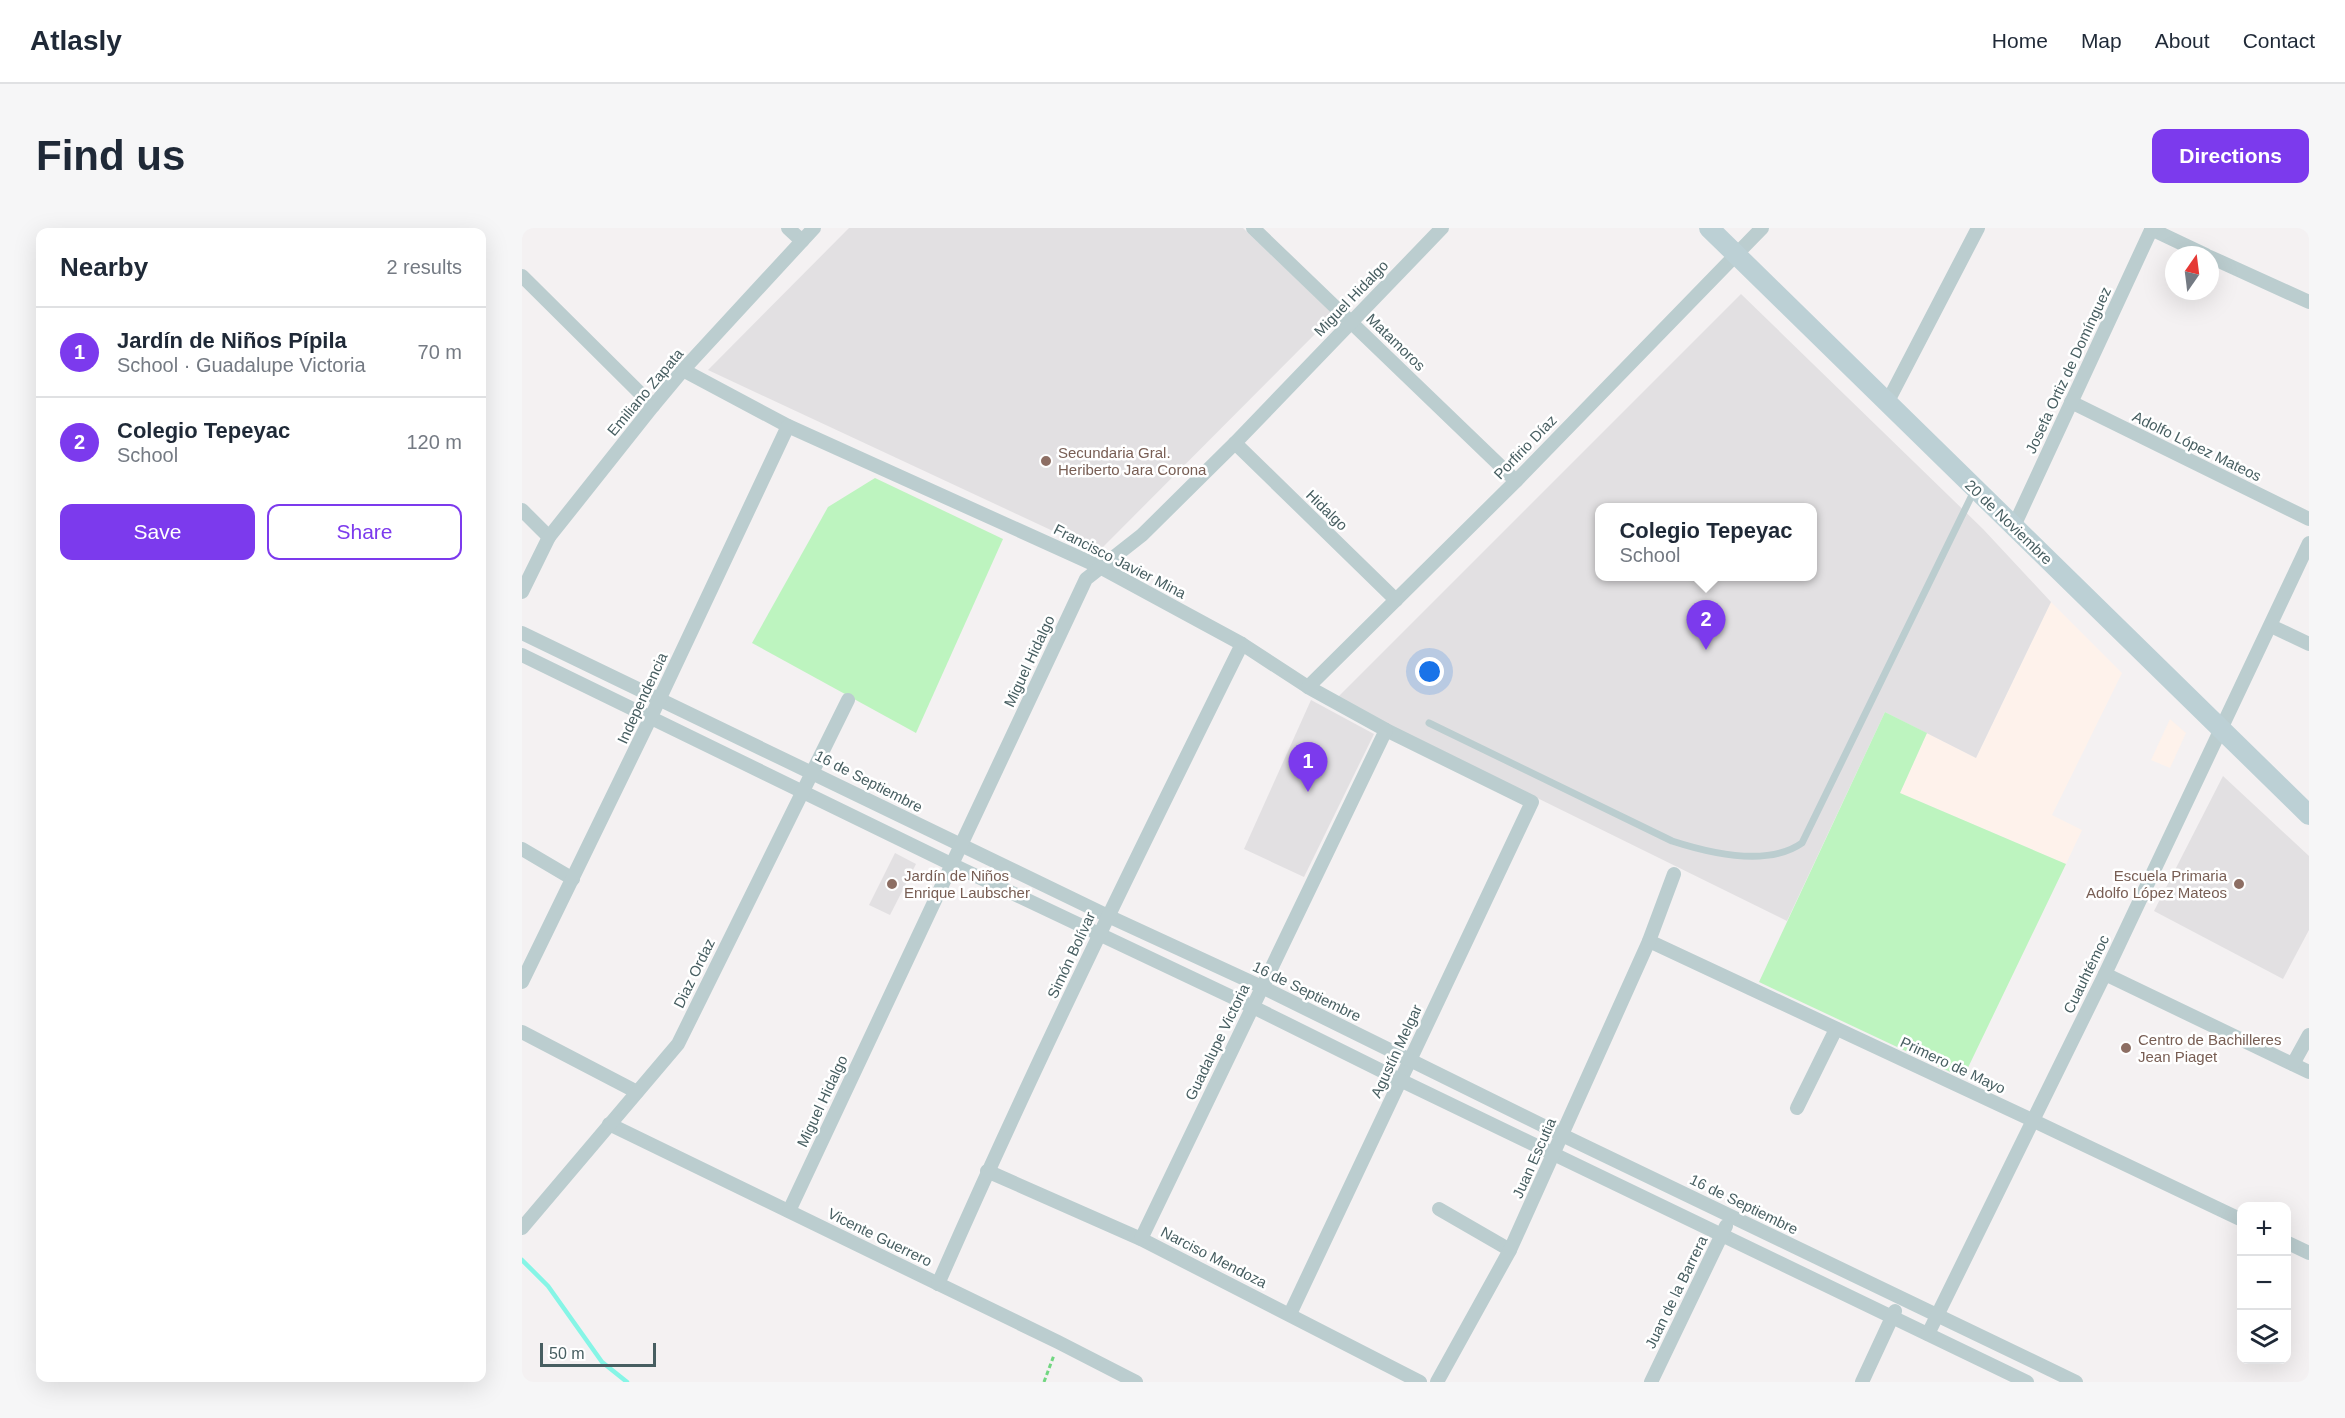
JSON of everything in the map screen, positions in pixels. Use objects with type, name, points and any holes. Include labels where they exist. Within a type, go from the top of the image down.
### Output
[{"type":"main road","name":"20 de Noviembre","points":[[1709,228],[2309,816]]},
{"type":"street","points":[[788,228],[802,241]]},
{"type":"street","name":"Emiliano Zapata","points":[[522,592],[549,537],[653,406],[683,370],[814,228]]},
{"type":"street","name":"Matamoros","points":[[1253,228],[1516,481]]},
{"type":"street","name":"Miguel Hidalgo","points":[[789,1211],[1086,579],[1142,535],[1235,443],[1442,228]]},
{"type":"street","name":"Porfirio Díaz","points":[[1308,687],[1516,481],[1762,228]]},
{"type":"street","points":[[1887,403],[1978,228]]},
{"type":"street","points":[[2152,229],[2187,246]]},
{"type":"street","name":"Josefa Ortiz de Domínguez","points":[[2014,526],[2152,229]]},
{"type":"street","points":[[2219,261],[2309,302]]},
{"type":"street","points":[[522,276],[653,406]]},
{"type":"street","name":"Francisco Javier Mina","points":[[683,370],[788,426],[1100,567],[1242,644],[1308,687],[1386,730],[1532,802]]},
{"type":"street","name":"Adolfo López Mateos","points":[[2071,402],[2309,519]]},
{"type":"street","name":"Independencia","points":[[522,982],[660,699],[788,426]]},
{"type":"street","name":"Hidalgo","points":[[1235,443],[1396,600]]},
{"type":"street","points":[[522,510],[549,537]]},
{"type":"street","name":"Cuauhtémoc","points":[[1928,1334],[2105,974],[2309,543]]},
{"type":"street","points":[[2271,626],[2309,644]]},
{"type":"street","name":"16 de Septiembre","points":[[522,633],[812,771],[1108,916],[1262,987],[1938,1316],[2049,1376],[2076,1382]]},
{"type":"street","name":"Simón Bolívar","points":[[938,1284],[987,1171],[1098,936],[1242,644]]},
{"type":"street","points":[[522,655],[1098,936],[1253,1007],[2027,1382]]},
{"type":"street","name":"Diaz Ordaz","points":[[522,1228],[678,1044],[848,700]]},
{"type":"street","name":"Guadalupe Victoria","points":[[1141,1239],[1386,730]]},
{"type":"street","name":"Agustín Melgar","points":[[1290,1314],[1532,802]]},
{"type":"street","points":[[522,849],[573,879]]},
{"type":"street","name":"Juan Escutia","points":[[1437,1382],[1510,1250],[1649,941],[1674,874]]},
{"type":"street","name":"Primero de Mayo","points":[[1649,941],[2237,1218]]},
{"type":"street","points":[[2105,974],[2309,1072]]},
{"type":"street","points":[[1797,1108],[1836,1029]]},
{"type":"street","points":[[522,1032],[637,1092]]},
{"type":"street","points":[[2293,1064],[2309,1035]]},
{"type":"street","name":"Vicente Guerrero","points":[[609,1124],[1136,1382]]},
{"type":"street","name":"Narciso Mendoza","points":[[987,1171],[1141,1239],[1420,1382]]},
{"type":"street","points":[[1439,1209],[1510,1250]]},
{"type":"street","name":"Juan de la Barrera","points":[[1651,1382],[1730,1216]]},
{"type":"street","points":[[2291,1244],[2309,1253]]},
{"type":"street","points":[[1862,1382],[1901,1298]]},
{"type":"lane","points":[[1429,723],[1672,840],[1698,849],[1752,857],[1792,850],[1802,843],[1975,489]]},
{"type":"path","points":[[1044,1382],[1058,1342]]},
{"type":"shaded area","name":"Secundaria Gral. Heriberto Jara Corona","points":[[849,228],[1243,228],[1334,315],[1098,552],[708,370]]},
{"type":"shaded area","points":[[1741,294],[1983,529],[2051,602],[1976,758],[1885,712],[1787,921],[1336,699]]},
{"type":"shaded area","points":[[2051,602],[2122,673],[2052,815],[2082,830],[2066,864],[1900,793],[1927,733],[1976,758]]},
{"type":"shaded area","points":[[1311,700],[1374,734],[1304,877],[1244,849]]},
{"type":"shaded area","points":[[2170,719],[2186,733],[2170,768],[2151,760]]},
{"type":"shaded area","name":"Escuela Primaria Adolfo López Mateos","points":[[2223,776],[2309,856],[2309,930],[2283,979],[2154,911]]},
{"type":"shaded area","name":"Jardín de Niños Enrique Laubscher","points":[[895,853],[916,864],[890,915],[869,905]]},
{"type":"green space","points":[[875,478],[1003,539],[916,733],[752,643],[828,507]]},
{"type":"green space","points":[[1885,712],[1927,733],[1900,793],[2066,864],[1963,1078],[1759,982]]},
{"type":"waterway","points":[[522,1260],[548,1286],[602,1362],[627,1382]]},
{"type":"place","name":"Secundaria Gral. Heriberto Jara Corona","points":[[1046,461]]},
{"type":"place","name":"Colegio Tepeyac","points":[[1706,650]]},
{"type":"place","name":"Jardín de Niños Pípila","points":[[1308,792]]},
{"type":"place","name":"Jardín de Niños Enrique Laubscher","points":[[892,884]]},
{"type":"place","name":"Escuela Primaria Adolfo López Mateos","points":[[2239,884]]},
{"type":"place","name":"Centro de Bachilleres Jean Piaget","points":[[2126,1048]]}]
